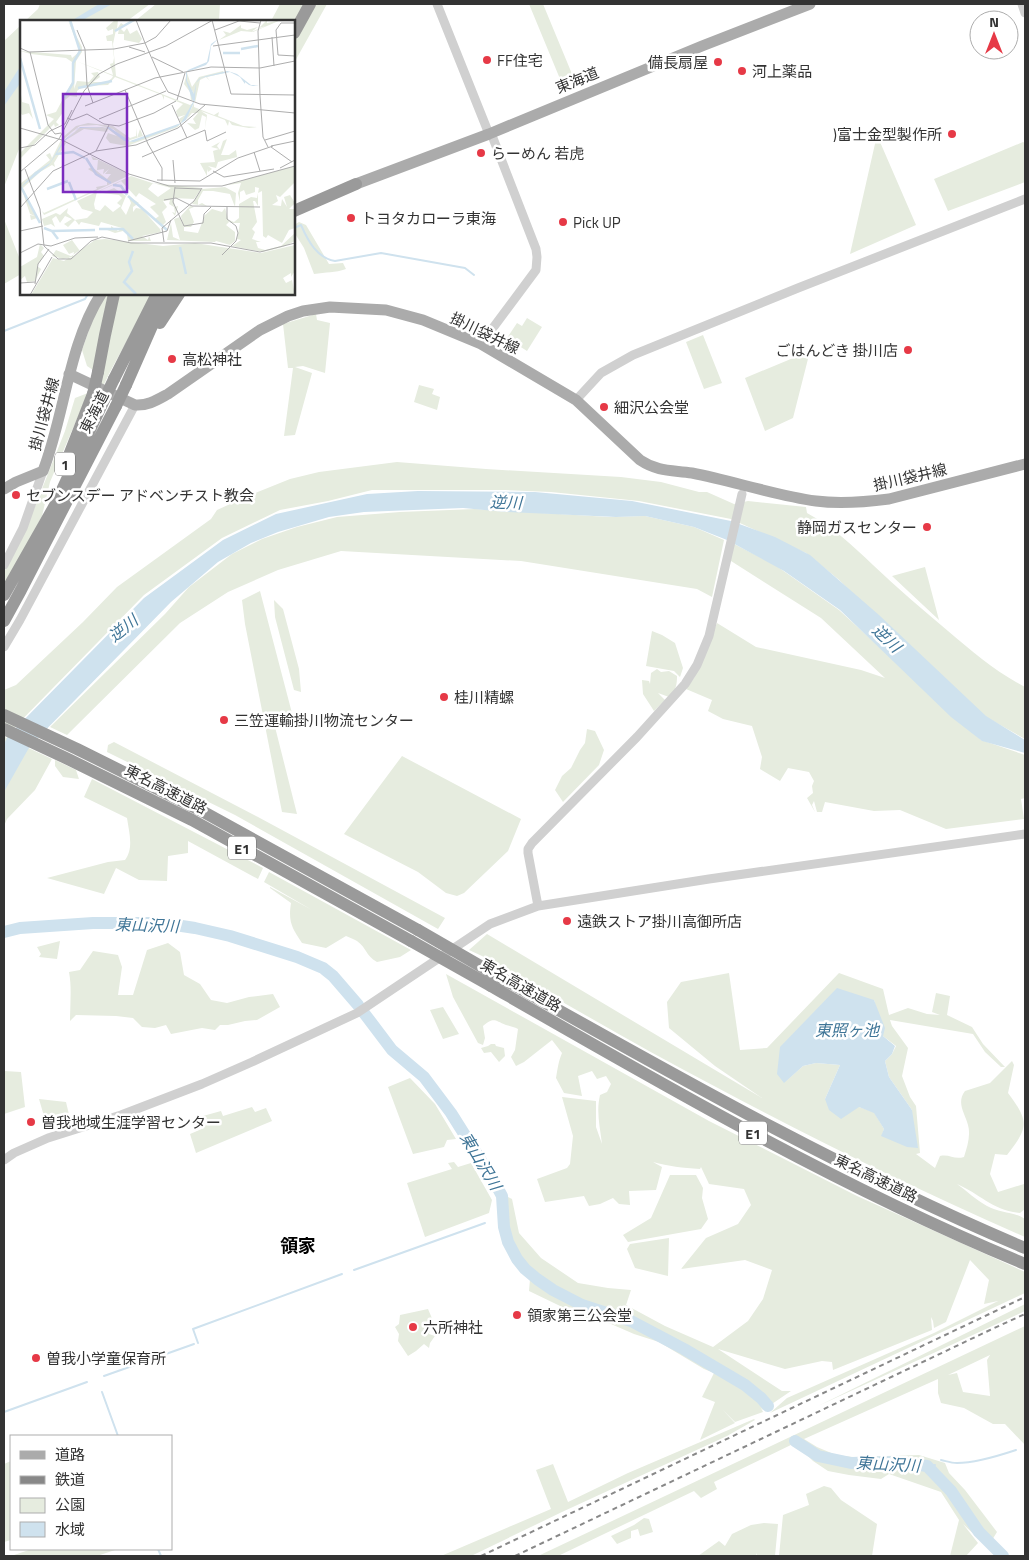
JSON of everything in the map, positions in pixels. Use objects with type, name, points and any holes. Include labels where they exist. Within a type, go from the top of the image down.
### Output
[{"type":"highway","points":[[295,31],[310,4]]},
{"type":"highway","points":[[295,204],[356,184]]},
{"type":"highway","points":[[295,211],[356,184]]},
{"type":"highway","name":"1","points":[[98,397],[98,372],[106,325],[114,295]]},
{"type":"highway","name":"東海道","points":[[4,595],[54,507],[98,397],[114,379],[156,295]]},
{"type":"highway","name":"東海道","points":[[4,621],[22,590],[116,406],[166,295]]},
{"type":"highway","name":"1","points":[[138,355],[178,295]]},
{"type":"highway","name":"東名高速道路","points":[[4,715],[78,749],[200,810],[493,980],[810,1146],[907,1194],[1025,1248]]},
{"type":"highway","name":"東名高速道路","points":[[4,729],[192,820],[415,936]]},
{"type":"highway","name":"東名高速道路","points":[[493,980],[622,1061],[779,1147],[892,1204],[1025,1264]]},
{"type":"main road","name":"東海道","points":[[356,184],[490,134],[702,46],[810,4]]},
{"type":"main road","points":[[69,374],[78,345],[95,303],[100,295]]},
{"type":"main road","name":"掛川袋井線","points":[[4,489],[43,471],[51,449],[69,374],[135,405],[142,406],[168,394],[260,330],[303,311],[330,307],[386,310],[423,320],[481,344],[576,400],[640,460],[649,466],[659,469],[692,473],[775,493],[818,501],[871,502],[889,500],[1025,464]]},
{"type":"street","points":[[437,4],[536,249],[536,270],[481,344]]},
{"type":"street","points":[[1022,4],[1025,13]]},
{"type":"street","points":[[576,400],[601,373],[633,355],[1025,199]]},
{"type":"street","points":[[4,647],[135,405]]},
{"type":"street","points":[[4,565],[23,528],[43,471]]},
{"type":"street","points":[[538,906],[528,849],[685,684],[697,665],[710,636],[741,497]]},
{"type":"street","points":[[4,1160],[14,1153],[48,1138],[121,1115],[198,1085],[357,1013],[490,924],[538,906],[709,879],[1025,834]]},
{"type":"green space","points":[[40,4],[150,4],[128,20],[26,20],[38,9]]},
{"type":"green space","points":[[156,4],[220,4],[219,20],[136,20]]},
{"type":"green space","points":[[280,4],[327,4],[295,61],[295,20],[272,20]]},
{"type":"green space","points":[[529,4],[543,4],[577,86],[565,91]]},
{"type":"green space","points":[[20,26],[20,147],[4,187],[4,41]]},
{"type":"green space","points":[[877,135],[916,225],[850,254]]},
{"type":"green space","points":[[1023,142],[1025,143],[1025,182],[948,211],[934,179]]},
{"type":"green space","points":[[4,219],[20,259],[20,275],[4,284]]},
{"type":"green space","points":[[299,222],[306,225],[329,264],[343,263],[346,269],[314,274],[304,248],[295,234],[295,224]]},
{"type":"green space","points":[[108,295],[93,370],[87,366],[82,350],[97,307]]},
{"type":"green space","points":[[118,295],[151,295],[110,372],[72,451]]},
{"type":"green space","points":[[316,314],[317,320],[330,323],[325,373],[303,366],[295,367],[312,373],[295,435],[284,436],[293,368],[288,368],[283,324]]},
{"type":"green space","points":[[527,318],[542,327],[527,351],[507,338],[517,323],[522,326]]},
{"type":"green space","points":[[703,335],[722,383],[704,389],[686,342]]},
{"type":"green space","points":[[810,351],[793,418],[765,431],[745,378]]},
{"type":"green space","points":[[419,385],[434,389],[432,394],[440,397],[437,410],[414,402]]},
{"type":"green space","points":[[88,393],[50,482],[42,516],[4,587],[4,572],[26,529],[65,431],[75,398]]},
{"type":"green space","points":[[397,462],[621,477],[661,482],[699,492],[707,492],[734,504],[748,501],[806,507],[807,513],[842,537],[966,646],[994,668],[1025,687],[1025,739],[986,717],[942,679],[838,579],[806,553],[731,519],[639,501],[551,492],[372,490],[280,510],[222,538],[144,595],[5,737],[52,759],[35,790],[7,819],[4,826],[4,690],[16,685],[117,587],[211,519],[217,510],[290,479],[319,472]]},
{"type":"green space","points":[[475,509],[609,517],[645,516],[694,527],[724,540],[712,597],[697,589],[521,561],[341,551],[278,570],[228,592],[180,623],[67,735],[50,727],[165,614],[189,587],[232,554],[262,539],[297,527],[337,517]]},
{"type":"green space","points":[[731,540],[734,544],[775,565],[839,610],[981,740],[1025,755],[1025,798],[1021,799],[1024,819],[946,829],[900,810],[874,811],[825,802],[822,812],[817,812],[814,801],[812,805],[815,812],[807,798],[813,793],[812,786],[814,781],[809,772],[788,768],[780,781],[760,769],[762,757],[752,726],[723,719],[708,711],[712,700],[686,689],[694,678],[717,623],[756,647],[861,670],[885,678],[821,618],[731,561]]},
{"type":"green space","points":[[925,567],[939,620],[892,576]]},
{"type":"green space","points":[[260,591],[293,717],[274,723],[297,814],[282,812],[245,624],[242,600]]},
{"type":"green space","points":[[274,600],[283,609],[299,669],[301,692],[294,690],[275,617]]},
{"type":"green space","points":[[652,631],[675,643],[683,668],[680,677],[674,671],[646,666]]},
{"type":"green space","points":[[657,669],[661,672],[669,671],[677,676],[677,679],[675,690],[669,697],[658,693],[665,700],[654,711],[643,694],[642,680],[649,681],[650,684],[651,673]]},
{"type":"green space","points":[[587,729],[595,731],[604,750],[599,765],[563,802],[555,790],[562,776],[571,768],[585,743]]},
{"type":"green space","points":[[114,742],[445,918],[438,929],[235,815],[107,752],[108,745]]},
{"type":"green space","points":[[402,756],[521,819],[508,851],[464,893],[457,896],[446,893],[418,872],[344,834]]},
{"type":"green space","points":[[55,760],[76,770],[79,779],[63,777],[55,766]]},
{"type":"green space","points":[[92,779],[263,868],[258,879],[188,841],[188,853],[168,856],[167,881],[139,880],[116,868],[104,894],[47,878],[108,862],[125,860],[128,855],[130,840],[127,818],[84,797]]},
{"type":"green space","points":[[269,872],[411,950],[400,957],[377,962],[370,957],[356,940],[346,936],[326,948],[302,943],[292,924],[290,915],[291,903],[270,887],[312,910],[264,882]]},
{"type":"green space","points":[[487,934],[762,1098],[715,1066],[669,1028],[667,1002],[681,982],[729,973],[740,1050],[767,1048],[839,973],[883,989],[889,1015],[908,1008],[927,1014],[940,1015],[932,1012],[936,993],[950,996],[947,1015],[972,1027],[983,1044],[1005,1067],[1001,1067],[985,1052],[973,1034],[890,1020],[892,1026],[908,1048],[902,1076],[910,1097],[916,1106],[920,1153],[916,1154],[935,1168],[940,1156],[964,1157],[969,1133],[961,1104],[962,1095],[965,1091],[990,1083],[1012,1061],[1014,1065],[1008,1093],[1023,1118],[1023,1130],[1007,1155],[995,1154],[990,1174],[998,1192],[1024,1184],[1025,1175],[1025,1209],[1020,1213],[1002,1209],[957,1184],[987,1206],[1025,1219],[1025,1237],[908,1184],[754,1107],[469,950]],"holes":[[[874,1000],[883,1036],[896,1046],[892,1054],[885,1061],[889,1077],[912,1110],[882,1135],[884,1129],[874,1112],[825,1099],[840,1065],[816,1063],[803,1066],[784,1083]]]},
{"type":"green space","points":[[60,941],[57,959],[39,957],[41,954],[37,947]]},
{"type":"green space","points":[[168,943],[180,952],[184,975],[200,984],[211,1000],[227,1003],[249,997],[273,994],[280,1007],[257,1020],[220,1025],[215,1030],[202,1028],[171,1034],[166,1025],[155,1028],[142,1027],[133,1018],[76,1015],[70,1021],[71,990],[69,972],[80,970],[93,951],[118,955],[122,967],[118,995],[133,995],[147,950]]},
{"type":"green space","points":[[446,974],[709,1121],[857,1196],[1025,1272],[1025,1293],[770,1413],[787,1398],[934,1333],[998,1301],[984,1304],[989,1280],[970,1260],[946,1322],[934,1328],[931,1317],[932,1330],[833,1370],[832,1362],[822,1361],[785,1369],[718,1349],[782,1391],[791,1391],[763,1410],[761,1408],[763,1412],[735,1422],[722,1409],[735,1423],[700,1440],[715,1402],[702,1397],[714,1373],[659,1342],[611,1324],[585,1318],[529,1291],[530,1279],[507,1251],[501,1220],[501,1198],[506,1196],[512,1199],[519,1233],[541,1258],[578,1283],[631,1290],[626,1305],[665,1326],[713,1347],[748,1321],[763,1299],[772,1270],[745,1260],[681,1269],[706,1238],[738,1224],[751,1205],[744,1189],[709,1184],[701,1167],[700,1169],[687,1168],[653,1162],[662,1167],[656,1190],[629,1191],[630,1205],[619,1204],[613,1198],[600,1204],[589,1206],[584,1196],[545,1202],[537,1179],[567,1168],[570,1164],[573,1136],[562,1097],[596,1101],[596,1127],[602,1144],[598,1107],[600,1095],[607,1092],[611,1084],[606,1076],[597,1079],[592,1071],[578,1076],[582,1096],[564,1093],[556,1078],[562,1053],[552,1040],[516,1066],[511,1057],[515,1050],[518,1029],[496,1021],[492,1020],[483,1026],[485,1038],[483,1045],[478,1043],[453,997]]},
{"type":"green space","points":[[443,1007],[459,1034],[443,1039],[430,1010]]},
{"type":"green space","points":[[491,1044],[504,1048],[505,1056],[499,1062],[491,1052],[484,1053],[481,1048]]},
{"type":"green space","points":[[4,1071],[21,1072],[25,1107],[4,1114]]},
{"type":"green space","points":[[410,1078],[435,1104],[456,1139],[447,1140],[444,1147],[413,1154],[388,1087]]},
{"type":"green space","points":[[39,1099],[66,1102],[71,1123],[48,1130]]},
{"type":"green space","points":[[252,1107],[255,1112],[266,1108],[272,1121],[196,1153],[190,1134],[204,1128],[203,1116],[221,1111],[223,1116]]},
{"type":"green space","points":[[454,1162],[458,1167],[471,1163],[492,1200],[489,1213],[425,1237],[407,1183],[452,1169],[448,1163]]},
{"type":"green space","points":[[670,1175],[696,1175],[703,1188],[702,1198],[708,1219],[701,1229],[628,1242],[623,1235],[651,1218]]},
{"type":"green space","points":[[669,1238],[668,1276],[635,1268],[627,1249],[630,1244]]},
{"type":"green space","points":[[1025,1304],[1025,1311],[818,1406]]},
{"type":"green space","points":[[428,1309],[434,1323],[429,1334],[435,1336],[429,1348],[424,1344],[408,1356],[398,1341],[399,1334],[395,1327],[399,1324],[400,1315]]},
{"type":"green space","points":[[1025,1326],[1025,1445],[1005,1424],[993,1424],[964,1408],[941,1403],[938,1393],[938,1379],[804,1439],[836,1455],[853,1457],[919,1455],[945,1463],[949,1473],[965,1490],[997,1532],[989,1545],[983,1543],[963,1524],[978,1543],[966,1556],[950,1556],[959,1520],[941,1492],[889,1474],[881,1479],[828,1471],[813,1461],[795,1443],[714,1482],[717,1489],[701,1498],[694,1491],[558,1556],[538,1556]],"holes":[[[990,1355],[987,1360],[990,1396],[963,1392],[957,1373],[948,1375]]]},
{"type":"green space","points":[[754,1419],[727,1436],[471,1556],[441,1556],[551,1509],[536,1470],[553,1464],[568,1502],[628,1473]]},
{"type":"green space","points":[[10,1461],[10,1540],[4,1542],[4,1464]]},
{"type":"green space","points":[[824,1486],[831,1488],[841,1500],[877,1524],[872,1556],[779,1556],[783,1515],[809,1505],[806,1494]]},
{"type":"green space","points":[[644,1518],[649,1519],[653,1532],[640,1536],[638,1529],[631,1531],[631,1538],[617,1544],[611,1536],[634,1525]]},
{"type":"green space","points":[[764,1523],[778,1524],[775,1556],[757,1556],[756,1553],[756,1556],[698,1556],[719,1541],[725,1546],[732,1534],[751,1525]]},
{"type":"green space","points":[[29,1550],[115,1550],[97,1556],[11,1556]]},
{"type":"water","points":[[99,4],[112,4],[83,20],[73,20]]},
{"type":"water","points":[[20,67],[20,83],[4,106],[4,92]]},
{"type":"water","name":"逆川","points":[[418,491],[535,492],[632,501],[731,521],[775,537],[810,555],[879,615],[986,716],[1025,740],[1025,753],[982,741],[951,717],[840,610],[784,571],[727,540],[694,527],[645,516],[616,517],[463,508],[364,512],[329,517],[278,532],[251,543],[218,562],[171,602],[30,746],[4,792],[4,744],[8,736],[144,598],[223,540],[276,514],[367,494]]},
{"type":"water","name":"東照ヶ池","points":[[837,988],[874,1000],[885,1028],[883,1036],[895,1046],[892,1054],[885,1061],[889,1077],[912,1110],[918,1148],[907,1147],[881,1136],[884,1129],[874,1113],[859,1107],[841,1119],[829,1110],[825,1099],[840,1065],[816,1063],[803,1066],[784,1083],[777,1074],[780,1047]]},
{"type":"waterway","points":[[295,228],[301,225],[310,243],[318,253],[335,261],[381,253],[465,268],[474,275]]},
{"type":"waterway","points":[[4,331],[85,299],[87,295]]},
{"type":"waterway","name":"東山沢川","points":[[4,932],[20,928],[93,923],[162,923],[195,928],[230,936],[297,957],[323,968],[333,976],[358,1005]]},
{"type":"waterway","name":"東山沢川","points":[[364,1013],[392,1050],[424,1077],[451,1113],[502,1196],[504,1227],[508,1242],[525,1269],[553,1290],[582,1305],[631,1321],[684,1349],[745,1385],[768,1406]]},
{"type":"waterway","points":[[354,1270],[485,1223]]},
{"type":"waterway","points":[[198,1343],[193,1329],[342,1274]]},
{"type":"waterway","points":[[104,1376],[194,1344]]},
{"type":"waterway","points":[[4,1412],[87,1382]]},
{"type":"waterway","points":[[102,1392],[118,1435]]},
{"type":"waterway","name":"東山沢川","points":[[795,1441],[818,1456],[851,1463],[898,1462],[927,1466],[951,1491],[979,1532],[1003,1556]]},
{"type":"waterway","points":[[941,1460],[955,1463],[972,1462],[1016,1450]]},
{"type":"waterway","name":"東山沢川","points":[[927,1466],[935,1465]]},
{"type":"waterway","points":[[158,1550],[161,1556]]},
{"type":"railway","points":[[481,1556],[1025,1297]]},
{"type":"railway","points":[[515,1556],[1025,1314]]},
{"type":"place","name":"FF住宅","points":[[487,60]]},
{"type":"place","name":"備長扇屋","points":[[718,62]]},
{"type":"place","name":"河上薬品","points":[[742,71]]},
{"type":"place","name":")富士金型製作所","points":[[952,134]]},
{"type":"place","name":"らーめん 若虎","points":[[481,153]]},
{"type":"place","name":"トヨタカローラ東海","points":[[351,218]]},
{"type":"place","name":"Pick UP","points":[[563,222]]},
{"type":"place","name":"ごはんどき 掛川店","points":[[908,350]]},
{"type":"place","name":"高松神社","points":[[172,359]]},
{"type":"place","name":"細沢公会堂","points":[[604,407]]},
{"type":"place","name":"セブンスデー アドベンチスト教会","points":[[16,495]]},
{"type":"place","name":"静岡ガスセンター","points":[[927,527]]},
{"type":"place","name":"桂川精螺","points":[[444,697]]},
{"type":"place","name":"三笠運輸掛川物流センター","points":[[224,720]]},
{"type":"place","name":"遠鉄ストア掛川高御所店","points":[[567,921]]},
{"type":"place","name":"曽我地域生涯学習センター","points":[[31,1122]]},
{"type":"place","name":"領家第三公会堂","points":[[517,1315]]},
{"type":"place","name":"六所神社","points":[[413,1327]]},
{"type":"place","name":"曽我小学童保育所","points":[[36,1358]]},
{"type":"district","name":"領家","points":[[298,1245]]}]
